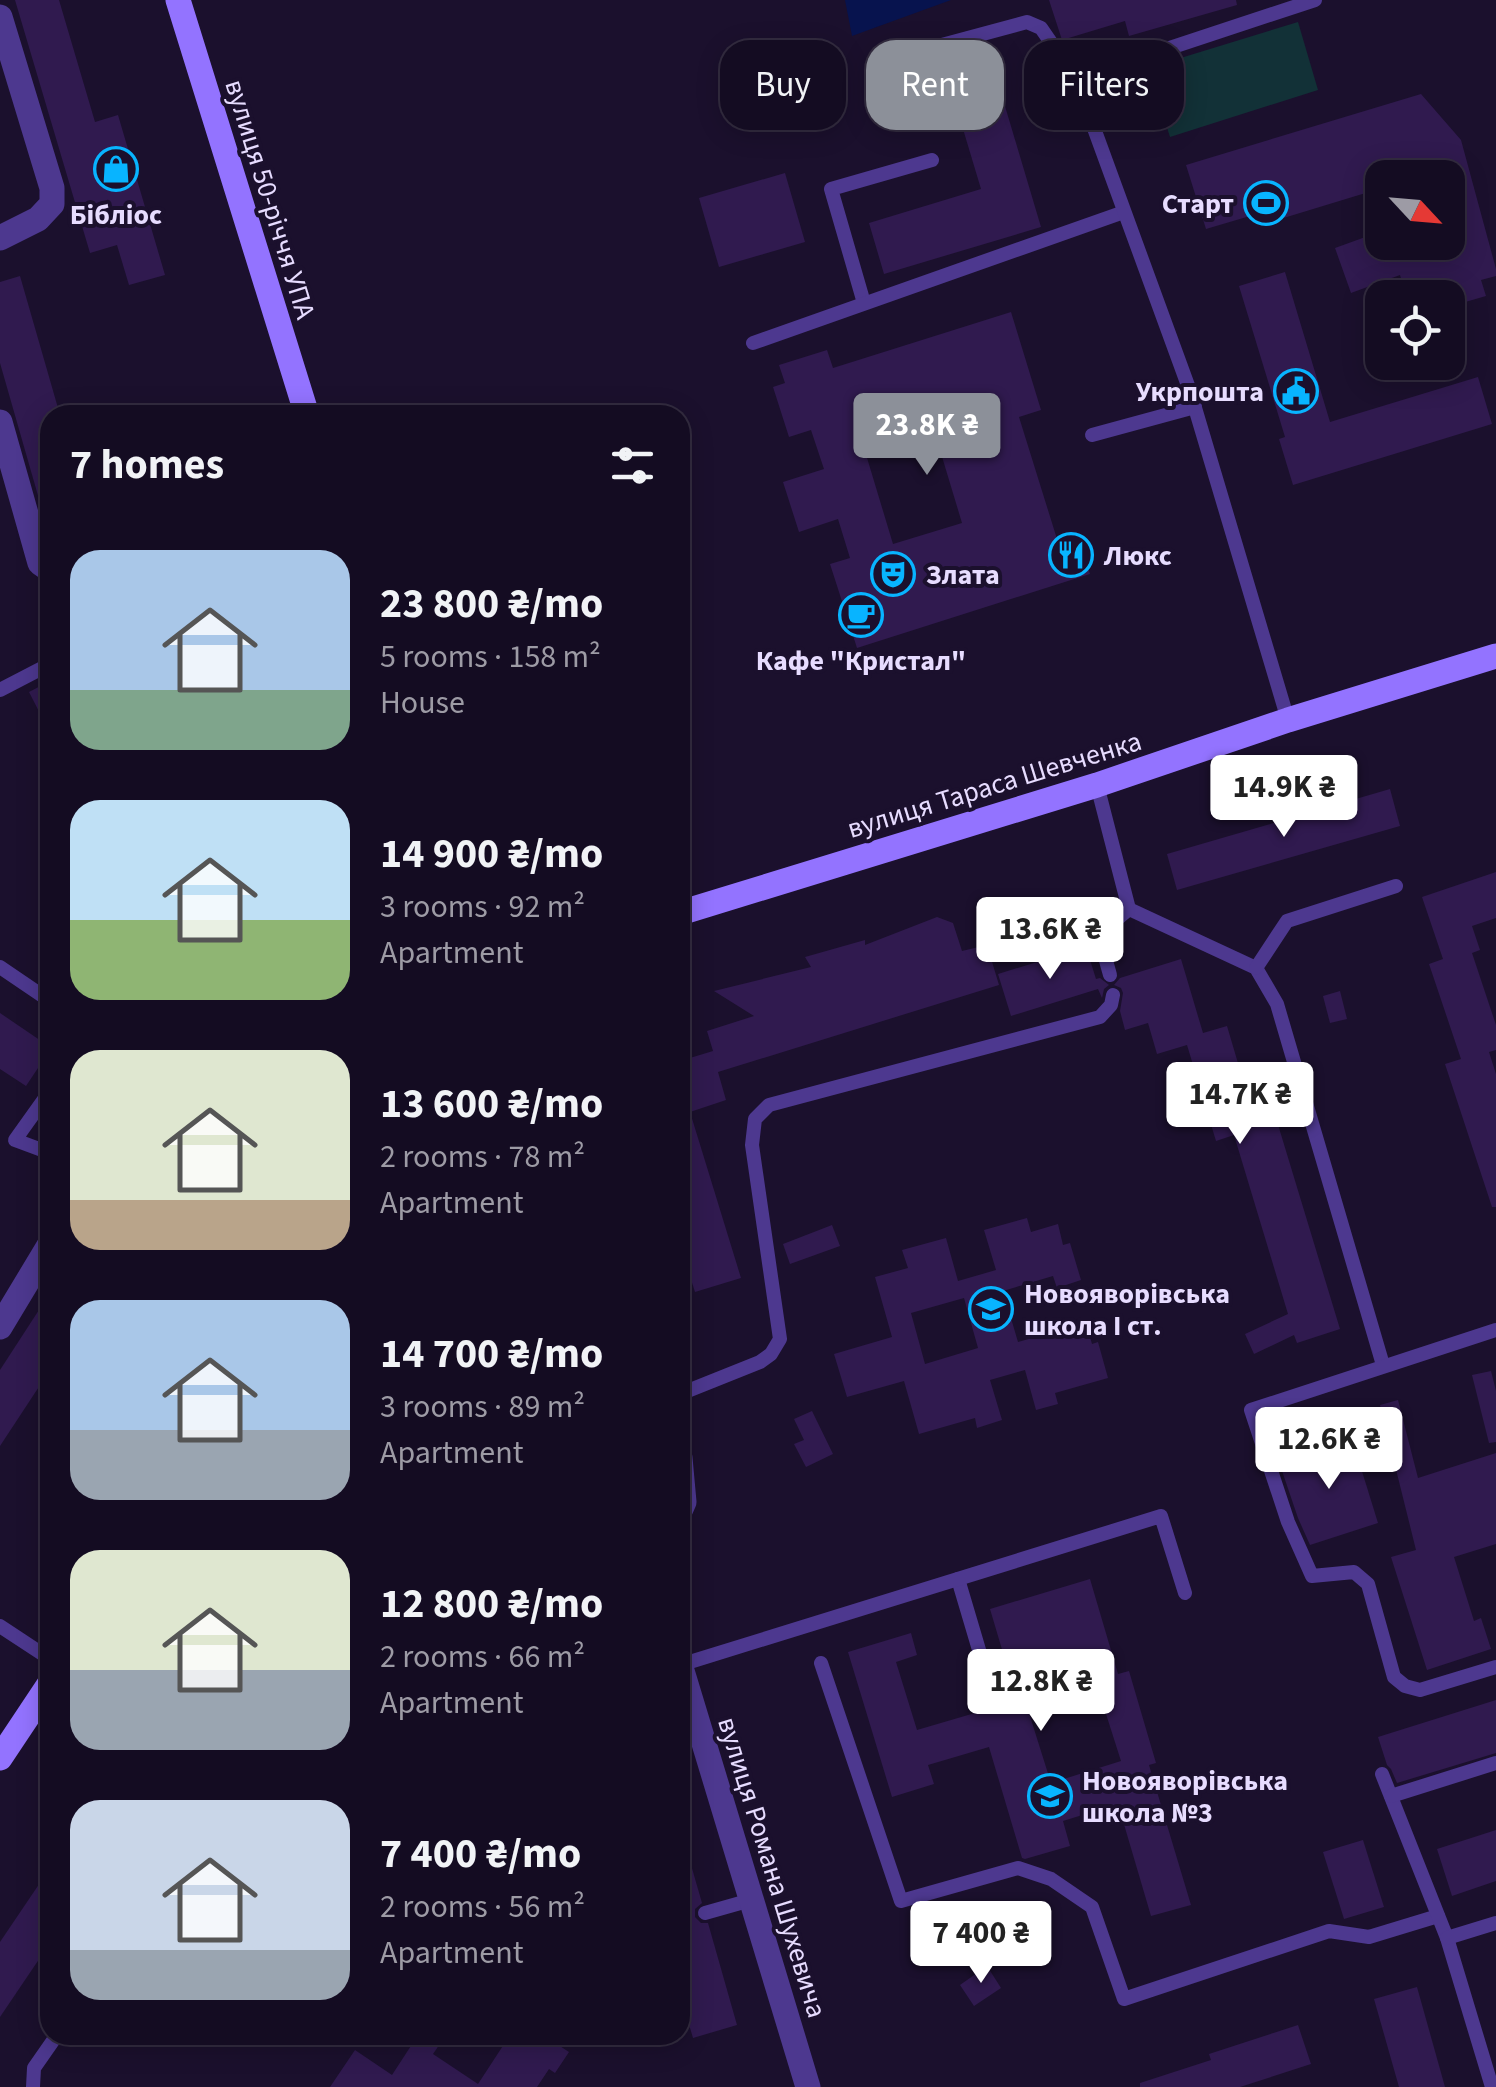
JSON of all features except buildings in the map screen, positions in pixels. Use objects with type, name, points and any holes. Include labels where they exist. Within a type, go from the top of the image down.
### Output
[{"type":"street","name":"вулиця 50-річчя УПА","points":[[178,0],[304,405]]},
{"type":"street","points":[[0,17],[52,188],[52,204],[38,219],[0,238]]},
{"type":"street","points":[[0,422],[40,563]]},
{"type":"street","name":"вулиця Тараса Шевченка","points":[[690,910],[1496,656]]},
{"type":"street","points":[[0,1327],[40,1261]]},
{"type":"street","name":"вулиця Романа Шухевича","points":[[690,1698],[808,2087]]},
{"type":"street","points":[[0,1758],[40,1716]]},
{"type":"lane","points":[[1184,43],[1315,0]]},
{"type":"lane","points":[[960,40],[1027,22],[1041,28],[1053,40]]},
{"type":"lane","points":[[1095,130],[1195,407],[1288,720]]},
{"type":"lane","points":[[864,304],[831,189],[932,160]]},
{"type":"lane","points":[[753,343],[1124,212]]},
{"type":"lane","points":[[1092,435],[1195,407]]},
{"type":"lane","points":[[0,690],[40,669]]},
{"type":"lane","points":[[1096,785],[1129,909]]},
{"type":"lane","points":[[1256,968],[1286,921],[1396,886]]},
{"type":"lane","points":[[1129,909],[1256,968],[1277,1004],[1384,1366]]},
{"type":"lane","points":[[1110,975],[1101,942],[1105,928],[1129,909]]},
{"type":"lane","points":[[0,967],[40,994]]},
{"type":"lane","points":[[690,1390],[760,1362],[772,1354],[780,1339],[752,1145],[755,1120],[769,1105],[1100,1017],[1111,1005],[1113,995]]},
{"type":"lane","points":[[40,1101],[8,1138],[40,1150]]},
{"type":"lane","points":[[1496,1330],[1251,1410],[1288,1522],[1312,1576],[1354,1572],[1368,1584],[1394,1677],[1405,1686],[1420,1690],[1496,1668]]},
{"type":"lane","points":[[690,1662],[1161,1516],[1186,1593]]},
{"type":"lane","points":[[958,1579],[990,1687]]},
{"type":"lane","points":[[0,1626],[40,1652]]},
{"type":"lane","points":[[821,1663],[901,1901],[1018,1868],[1051,1879],[1092,1907],[1124,1999],[1328,1931],[1369,1937],[1438,1916]]},
{"type":"lane","points":[[1391,1796],[1496,1763]]},
{"type":"lane","points":[[1382,1774],[1447,1938],[1492,2087]]},
{"type":"lane","points":[[705,1913],[751,1900]]},
{"type":"lane","points":[[1447,1938],[1496,1923]]},
{"type":"lane","points":[[33,2087],[34,2068],[50,2045]]},
{"type":"green space","points":[[1298,22],[1318,90],[1170,137],[1168,130],[1184,130],[1184,57]]},
{"type":"shaded area","points":[[845,0],[951,0],[852,36]]},
{"type":"place","name":"Бібліос","points":[[116,169]]},
{"type":"place","name":"Старт","points":[[1266,203]]},
{"type":"place","name":"Укрпошта","points":[[1296,391]]},
{"type":"place","name":"Люкс","points":[[1071,555]]},
{"type":"place","name":"Злата","points":[[893,574]]},
{"type":"place","name":"Кафе \"Кристал\"","points":[[861,615]]},
{"type":"place","name":"Новояворівська школа І ст.","points":[[991,1309]]},
{"type":"place","name":"Новояворівська школа №3","points":[[1050,1796]]}]
